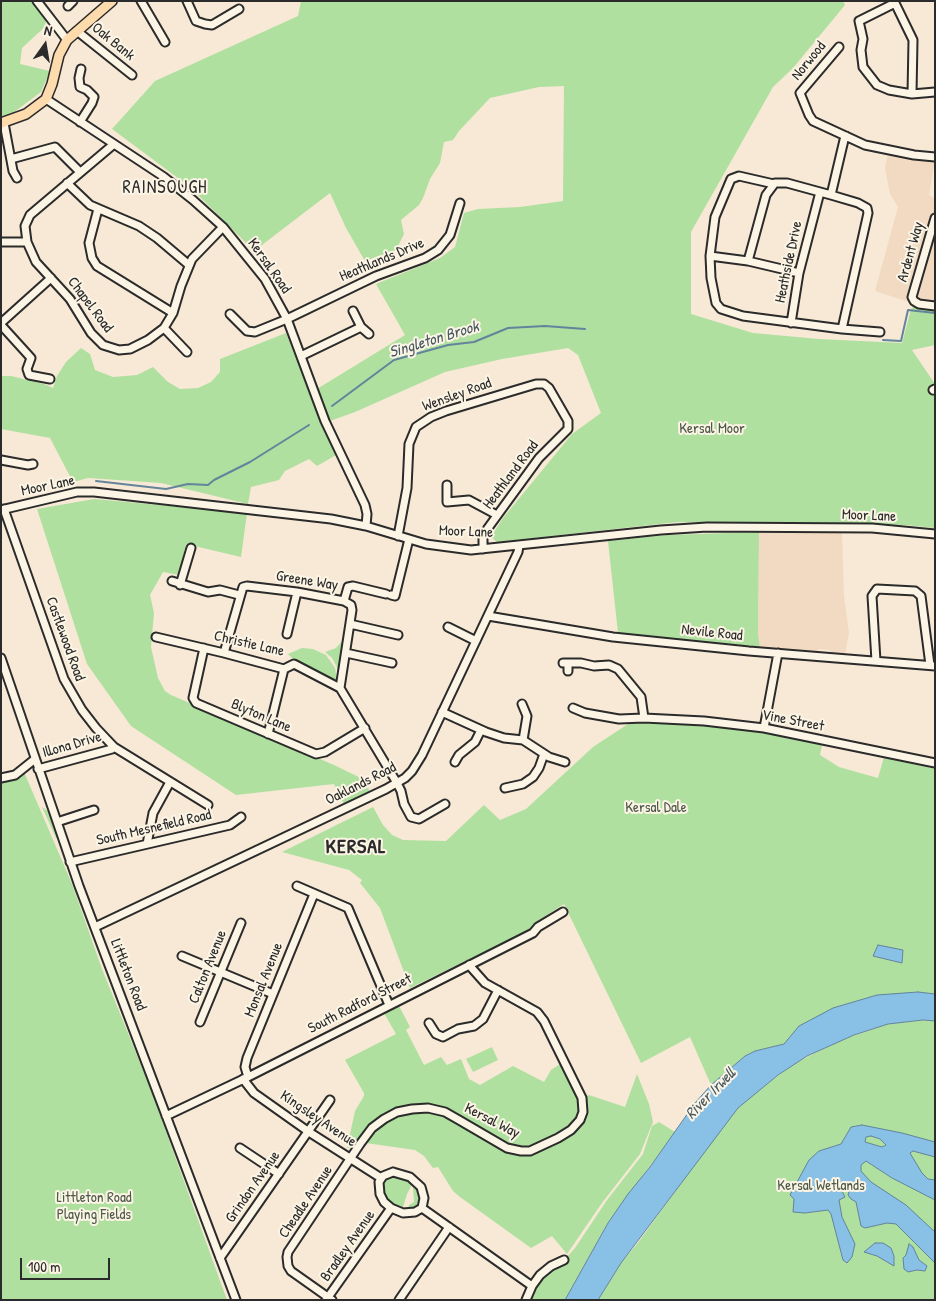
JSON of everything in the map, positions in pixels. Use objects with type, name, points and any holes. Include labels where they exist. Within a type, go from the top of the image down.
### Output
[{"type":"main road","points":[[3,123],[26,114],[46,99],[52,84],[59,55],[66,40],[112,1]]},
{"type":"street","points":[[141,1],[165,42]]},
{"type":"street","points":[[187,1],[196,21],[212,25],[239,8]]},
{"type":"street","points":[[912,94],[913,40],[894,2],[859,20],[862,39],[861,62],[866,72],[877,85],[889,90],[912,94],[935,92]]},
{"type":"street","points":[[41,3],[66,40]]},
{"type":"street","name":"Oak Bank","points":[[77,31],[132,75]]},
{"type":"street","name":"Norwood","points":[[839,46],[800,93],[813,121],[846,136]]},
{"type":"street","points":[[80,122],[94,98],[87,90],[80,86],[81,69]]},
{"type":"street","name":"Kersal Road","points":[[46,99],[164,176],[223,227],[265,279],[287,319],[325,421],[365,506],[367,514],[366,526]]},
{"type":"street","points":[[3,123],[13,171],[17,178]]},
{"type":"street","points":[[831,195],[846,136],[865,145],[914,155],[935,157]]},
{"type":"street","points":[[1,242],[27,242],[25,226],[30,215],[114,144]]},
{"type":"street","points":[[10,159],[56,147],[80,172]]},
{"type":"street","points":[[799,273],[748,260],[710,256],[715,217],[731,179],[739,176],[774,184],[787,183],[858,203],[867,208],[868,213],[842,329]]},
{"type":"street","points":[[67,183],[82,199],[98,209],[139,226],[157,238],[189,265]]},
{"type":"street","points":[[748,260],[766,195],[774,184]]},
{"type":"street","name":"Heathside Drive","points":[[710,256],[711,278],[716,303],[721,309],[744,316],[791,323],[799,273],[820,192]]},
{"type":"street","name":"Heathlands Drive","points":[[230,314],[242,327],[250,332],[255,332],[287,319],[376,276],[432,254],[445,243],[450,235],[460,202]]},
{"type":"street","points":[[98,209],[89,243],[92,258],[97,266],[173,313]]},
{"type":"street","name":"Ardent Way","points":[[935,218],[912,296],[914,301],[919,304],[935,306]]},
{"type":"street","name":"Chapel Road","points":[[27,242],[36,262],[70,299],[94,338],[109,348],[119,350],[130,348],[148,340],[164,328],[173,313],[189,265],[196,254],[223,227]]},
{"type":"street","points":[[50,379],[28,375],[27,369],[31,358],[1,324],[51,278]]},
{"type":"street","points":[[353,311],[360,327],[369,334]]},
{"type":"street","points":[[791,323],[880,332]]},
{"type":"street","points":[[301,356],[360,327]]},
{"type":"street","points":[[164,328],[187,352]]},
{"type":"street","name":"Wensley Road","points":[[398,536],[407,488],[409,444],[413,432],[421,423],[446,411],[540,384],[549,388],[568,421]]},
{"type":"street","name":"Heathland Road","points":[[483,549],[483,537],[497,515],[539,458],[568,429],[568,421]]},
{"type":"street","points":[[1,460],[28,465],[34,464]]},
{"type":"street","points":[[447,485],[447,502],[469,500],[497,515]]},
{"type":"street","name":"Moor Lane","points":[[3,509],[77,492],[94,492],[331,519],[366,526],[408,539],[457,549],[519,546],[660,530],[707,527],[872,528],[935,534]]},
{"type":"street","name":"Castlewood Road","points":[[3,509],[64,679],[85,715],[114,747],[208,805]]},
{"type":"street","points":[[344,601],[348,588],[353,586],[391,595],[408,539]]},
{"type":"street","name":"Oaklands Road","points":[[94,927],[405,778],[418,764],[518,552],[519,546]]},
{"type":"street","points":[[180,585],[190,548]]},
{"type":"street","points":[[172,582],[208,592],[220,590],[239,594],[224,652]]},
{"type":"street","name":"Greene Way","points":[[239,594],[241,588],[247,586],[297,592],[349,603],[352,607],[340,688]]},
{"type":"street","points":[[876,661],[872,596],[877,589],[915,591],[921,596],[932,666]]},
{"type":"street","points":[[287,634],[297,592]]},
{"type":"street","name":"Nevile Road","points":[[488,616],[613,637],[932,666]]},
{"type":"street","points":[[350,624],[398,635]]},
{"type":"street","points":[[448,627],[476,641]]},
{"type":"street","name":"Christie Lane","points":[[156,637],[224,652],[284,669],[294,664],[340,688]]},
{"type":"street","name":"Blyton Lane","points":[[204,648],[193,698],[196,703],[316,754],[325,752],[365,728]]},
{"type":"street","points":[[346,653],[392,663]]},
{"type":"street","points":[[764,728],[778,653]]},
{"type":"street","name":"Littleton Road","points":[[1,658],[70,862],[236,1300]]},
{"type":"street","points":[[568,672],[565,663],[581,663],[594,666],[608,665],[618,668],[641,697],[644,718]]},
{"type":"street","points":[[268,734],[284,669]]},
{"type":"street","points":[[340,688],[397,782],[404,804],[411,817],[419,819],[438,812],[445,804]]},
{"type":"street","points":[[522,704],[527,716],[522,740]]},
{"type":"street","points":[[442,712],[481,730],[504,738],[522,740],[544,754],[566,762]]},
{"type":"street","name":"Vine Street","points":[[576,712],[619,719],[644,718],[704,721],[764,728],[935,763]]},
{"type":"street","points":[[455,762],[475,742],[481,730]]},
{"type":"street","name":"Illona Drive","points":[[38,769],[114,747]]},
{"type":"street","points":[[504,788],[523,784],[533,778],[544,754]]},
{"type":"street","points":[[1,778],[14,775],[35,759]]},
{"type":"street","points":[[147,844],[153,814],[170,782]]},
{"type":"street","points":[[57,822],[94,810]]},
{"type":"street","name":"South Mesnefield Road","points":[[70,862],[230,825],[242,817]]},
{"type":"street","points":[[297,886],[348,908],[389,1005]]},
{"type":"street","name":"Monsal Avenue","points":[[246,1078],[245,1067],[247,1058],[314,894]]},
{"type":"street","name":"South Radford Street","points":[[166,1116],[246,1078],[533,933],[538,927],[563,912]]},
{"type":"street","name":"Calton Avenue","points":[[200,1022],[241,923]]},
{"type":"street","points":[[182,956],[273,994]]},
{"type":"street","name":"Kersal Way","points":[[352,1159],[372,1128],[397,1112],[412,1108],[428,1108],[445,1112],[507,1148],[521,1151],[530,1151],[558,1138],[571,1130],[580,1120],[583,1112],[582,1098],[544,1021],[537,1012],[485,983],[469,965]]},
{"type":"street","points":[[429,1023],[437,1038],[458,1029],[471,1027],[477,1024],[485,1015],[498,990]]},
{"type":"street","name":"Kingsley Avenue","points":[[246,1078],[254,1093],[309,1132],[381,1178]]},
{"type":"street","name":"Grindon Avenue","points":[[220,1258],[330,1100]]},
{"type":"street","points":[[240,1148],[279,1174]]},
{"type":"street","name":"Cheadle Avenue","points":[[329,1299],[290,1271],[287,1257],[288,1252],[352,1159]]},
{"type":"street","points":[[393,1172],[410,1177],[421,1187],[424,1194],[422,1208],[407,1214],[391,1208],[384,1202],[380,1194],[381,1178],[393,1172]]},
{"type":"street","name":"Bradley Avenue","points":[[329,1299],[391,1208]]},
{"type":"street","points":[[422,1208],[532,1286]]},
{"type":"street","points":[[399,1300],[449,1227]]},
{"type":"street","points":[[526,1300],[532,1286],[545,1270],[564,1260]]},
{"type":"shaded area","points":[[888,154],[935,160],[929,195],[935,199],[935,237],[933,241],[935,241],[935,307],[918,305],[875,291],[898,207],[890,194],[885,168]]},
{"type":"shaded area","points":[[759,532],[842,533],[844,596],[849,633],[845,654],[833,654],[830,650],[819,649],[815,653],[760,647],[758,634]]},
{"type":"green space","points":[[1,1],[32,1],[48,24],[22,48],[20,64],[50,71],[41,92],[10,115],[1,118]]},
{"type":"green space","name":"Kersal Moor","points":[[301,1],[843,1],[845,5],[793,68],[773,87],[691,232],[691,314],[753,333],[819,339],[902,343],[911,309],[916,304],[935,307],[935,345],[912,350],[935,384],[935,528],[906,525],[678,522],[497,542],[491,537],[503,518],[572,434],[601,413],[578,355],[568,348],[502,359],[445,372],[355,412],[330,421],[317,389],[405,335],[376,284],[440,258],[455,247],[464,213],[478,209],[520,207],[563,201],[564,86],[539,87],[490,98],[453,140],[444,142],[440,163],[430,179],[423,198],[419,205],[401,220],[404,234],[396,250],[365,261],[346,228],[330,193],[254,251],[190,187],[112,129],[155,81],[298,16]]},
{"type":"green space","points":[[286,333],[321,424],[336,455],[317,466],[309,459],[285,471],[279,480],[251,487],[248,504],[161,483],[88,478],[73,482],[50,438],[1,429],[1,376],[11,376],[53,388],[57,376],[66,362],[81,348],[90,354],[95,370],[113,377],[137,375],[153,367],[168,382],[180,389],[198,388],[211,382],[220,372],[220,359]]},
{"type":"green space","points":[[94,499],[247,513],[241,557],[186,544],[179,575],[163,572],[150,595],[154,613],[151,647],[158,678],[165,691],[171,695],[367,781],[369,791],[344,804],[334,784],[236,795],[131,726],[87,664],[37,509]]},
{"type":"green space","points":[[759,532],[758,634],[760,647],[618,633],[608,541],[667,535]]},
{"type":"green space","points":[[342,641],[339,671],[332,658],[325,652],[336,648]]},
{"type":"green space","points":[[302,648],[313,649],[326,655],[335,668],[337,680],[297,663],[288,654]]},
{"type":"green space","name":"Kersal Dale","points":[[631,722],[703,725],[764,733],[822,745],[820,755],[839,767],[878,778],[884,757],[935,769],[935,994],[918,992],[799,1026],[785,1044],[755,1051],[745,1056],[711,1085],[690,1037],[641,1063],[564,904],[529,930],[410,988],[380,908],[360,883],[362,880],[349,870],[282,852],[373,807],[383,825],[392,835],[403,840],[446,841],[484,805],[500,820],[526,809],[593,747]]},
{"type":"green space","name":"Littleton Road Playing Fields","points":[[24,772],[72,884],[102,969],[151,1090],[227,1300],[1,1300],[1,782],[13,781]]},
{"type":"green space","points":[[42,807],[49,812],[58,838],[56,838]]},
{"type":"green space","points":[[399,1006],[410,1027],[406,1030],[424,1065],[441,1057],[447,1065],[461,1059],[469,1079],[480,1085],[513,1066],[544,1082],[551,1070],[563,1062],[581,1101],[580,1115],[570,1129],[534,1147],[527,1148],[514,1146],[452,1110],[438,1105],[421,1104],[403,1107],[378,1118],[367,1128],[353,1148],[347,1148],[355,1111],[364,1093],[345,1060],[396,1034],[384,1013]]},
{"type":"green space","name":"Kersal Wetlands","points":[[923,1020],[935,1021],[935,1300],[598,1300],[621,1263],[711,1142],[738,1108],[751,1096],[792,1065],[838,1041],[888,1024]]},
{"type":"green space","points":[[492,1047],[498,1060],[473,1072],[466,1059]]},
{"type":"green space","points":[[637,1074],[649,1104],[653,1122],[640,1154],[602,1203],[567,1254],[552,1236],[531,1248],[460,1197],[453,1191],[438,1167],[433,1168],[424,1156],[415,1150],[366,1143],[386,1120],[401,1113],[424,1110],[442,1113],[507,1149],[535,1152],[575,1133],[585,1117],[586,1096],[589,1095],[625,1107]]},
{"type":"green space","points":[[659,1122],[675,1132],[608,1223],[565,1300],[530,1300],[537,1285],[545,1275],[567,1262],[567,1257],[607,1200],[643,1154],[652,1126]]},
{"type":"green space","points":[[390,1175],[404,1177],[413,1183],[401,1209],[393,1206],[389,1200],[385,1199],[381,1188],[384,1188],[384,1185],[381,1184],[383,1180]]},
{"type":"green space","points":[[416,1185],[422,1197],[418,1208],[407,1210],[409,1205],[414,1202],[413,1188]]},
{"type":"water","points":[[878,945],[903,950],[902,963],[873,956]]},
{"type":"water","name":"River Irwell","points":[[918,992],[935,994],[935,1021],[923,1020],[888,1024],[854,1035],[807,1056],[778,1075],[738,1108],[621,1263],[598,1300],[565,1300],[608,1223],[695,1103],[711,1085],[745,1056],[755,1051],[784,1044],[799,1026],[833,1008],[877,995]]},
{"type":"water","points":[[862,1125],[935,1142],[935,1157],[913,1151],[910,1153],[922,1173],[928,1179],[935,1180],[935,1200],[892,1178],[866,1161],[861,1165],[861,1171],[871,1182],[906,1205],[935,1232],[935,1263],[896,1224],[887,1223],[865,1228],[861,1226],[856,1202],[848,1195],[850,1187],[846,1184],[843,1186],[842,1191],[845,1197],[839,1200],[842,1217],[855,1244],[852,1257],[847,1263],[843,1260],[831,1214],[828,1210],[805,1213],[793,1212],[794,1199],[790,1195],[809,1160],[819,1151],[841,1144],[851,1127]],"holes":[[[871,1136],[880,1139],[886,1145],[882,1147],[865,1142],[866,1137]]]},
{"type":"water","points":[[875,1243],[883,1243],[891,1248],[894,1256],[894,1266],[877,1256],[864,1252]]},
{"type":"water","points":[[909,1244],[913,1247],[919,1260],[927,1266],[925,1271],[908,1272],[904,1269],[903,1258],[906,1255]]},
{"type":"waterway","name":"Singleton Brook","points":[[883,340],[901,341],[908,310],[935,313]]},
{"type":"waterway","name":"Singleton Brook","points":[[332,406],[394,360],[448,345],[474,342],[508,328],[545,326],[585,329]]},
{"type":"waterway","name":"Singleton Brook","points":[[96,481],[166,489],[188,484],[208,485],[214,480],[250,462],[309,425]]},
{"type":"district","name":"RAINSOUGH","points":[[165,188]]},
{"type":"district","name":"KERSAL","points":[[356,848]]}]
